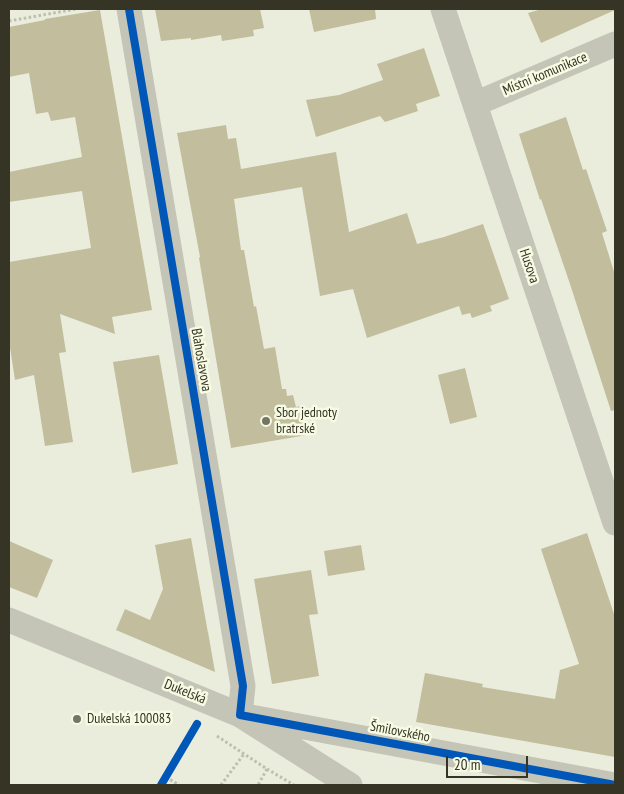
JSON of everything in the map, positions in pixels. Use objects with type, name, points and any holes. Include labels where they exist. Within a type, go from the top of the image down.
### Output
[{"type":"street","name":"Blahoslavova","points":[[128,9],[243,686],[240,715]]},
{"type":"street","name":"Husova","points":[[443,9],[615,523]]},
{"type":"street","name":"Místní komunikace","points":[[475,104],[615,44]]},
{"type":"street","name":"Dukelská","points":[[9,620],[240,715],[350,785]]},
{"type":"street","name":"Šmilovského","points":[[240,715],[615,785]]},
{"type":"path","points":[[9,21],[76,9]]},
{"type":"path","points":[[160,785],[197,724]]},
{"type":"path","points":[[213,734],[294,785]]},
{"type":"path","points":[[221,785],[244,754]]},
{"type":"path","points":[[258,785],[267,769]]},
{"type":"path","points":[[166,777],[179,785]]},
{"type":"building","points":[[155,9],[260,9],[264,28],[253,30],[254,36],[222,41],[221,35],[191,40],[191,38],[161,41]]},
{"type":"building","points":[[309,9],[375,9],[376,19],[314,32]]},
{"type":"building","points":[[542,9],[615,10],[541,43],[528,13]]},
{"type":"building","points":[[100,10],[152,310],[112,317],[115,334],[60,314],[66,352],[59,353],[73,442],[45,446],[34,375],[15,380],[9,341],[9,262],[91,248],[82,191],[9,202],[9,172],[82,157],[75,117],[51,121],[48,112],[36,114],[29,73],[9,77],[9,27]]},
{"type":"building","points":[[424,48],[440,96],[416,104],[418,111],[385,122],[380,116],[316,137],[306,100],[339,95],[383,80],[377,64]]},
{"type":"building","points":[[566,117],[583,170],[586,169],[607,231],[602,233],[615,275],[615,410],[611,411],[519,134]]},
{"type":"building","points":[[226,125],[228,139],[236,138],[241,169],[336,152],[349,232],[407,213],[417,244],[483,224],[509,299],[490,306],[492,311],[472,318],[470,313],[462,315],[459,306],[367,338],[353,289],[320,296],[302,187],[234,199],[241,250],[244,250],[264,349],[275,347],[282,389],[286,389],[287,396],[293,395],[296,407],[301,406],[307,435],[231,448],[200,257],[177,133]]},
{"type":"building","points":[[159,355],[178,464],[132,473],[113,362]]},
{"type":"building","points":[[465,368],[477,417],[450,424],[438,375]]},
{"type":"building","points":[[587,533],[615,617],[615,757],[416,722],[425,673],[483,684],[482,687],[555,699],[560,670],[579,664],[541,549]]},
{"type":"building","points":[[191,538],[215,672],[116,630],[125,609],[150,620],[163,589],[155,545]]},
{"type":"building","points":[[9,541],[53,560],[37,598],[9,587]]},
{"type":"building","points":[[361,545],[365,570],[328,576],[324,551]]},
{"type":"building","points":[[311,570],[318,614],[309,615],[319,676],[272,684],[254,579]]},
{"type":"cycle path","points":[[129,9],[243,686],[240,715],[615,785]]},
{"type":"cycle path","points":[[161,785],[197,724]]},
{"type":"place","name":"Sbor jednoty bratrské","points":[[266,421]]},
{"type":"place","name":"Dukelská 100083","points":[[77,719]]}]
